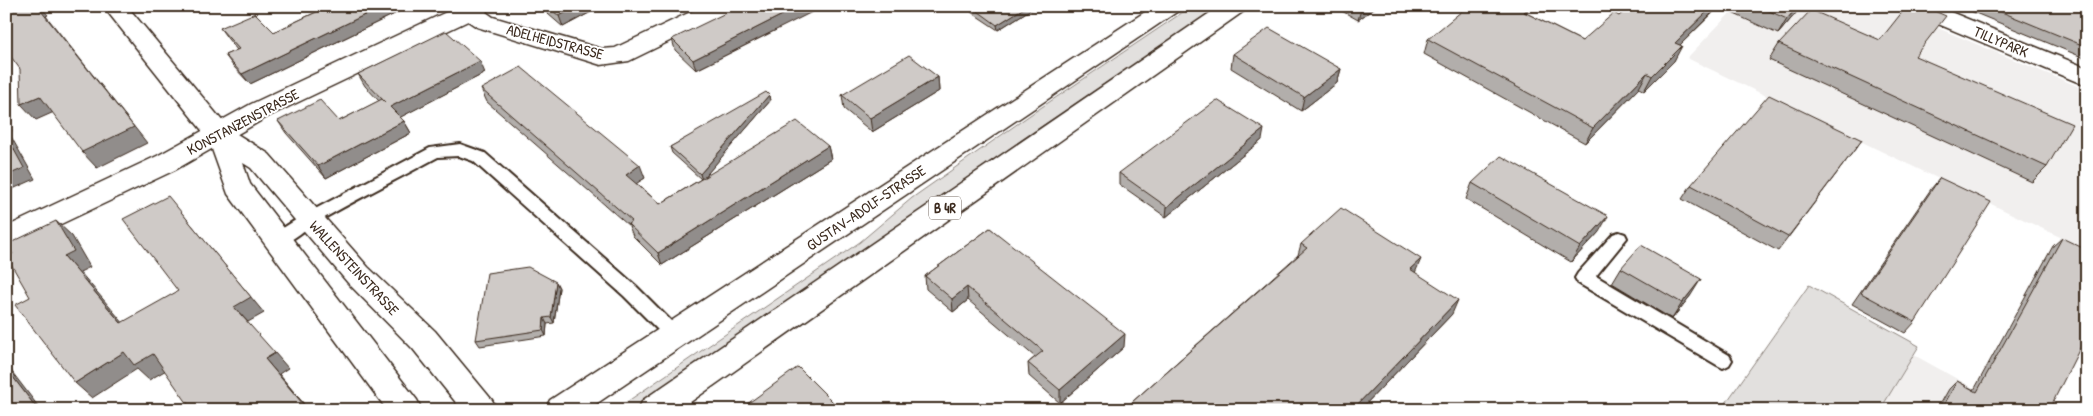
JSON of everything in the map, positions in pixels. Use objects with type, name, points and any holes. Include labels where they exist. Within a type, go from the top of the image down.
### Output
[{"type":"street","name":"WALLENSTEINSTRASSE","points":[[114,6],[220,134],[260,161],[308,220],[358,276],[424,340],[482,410]]},
{"type":"street","name":"ADELHEIDSTRASSE","points":[[474,9],[485,22],[601,58],[620,55],[723,6]]},
{"type":"street","name":"GUSTAV-ADOLF-STRASSE","points":[[561,410],[1170,6]]},
{"type":"street","name":"B 4R","points":[[654,410],[1236,6]]},
{"type":"street","name":"TILLYPARK","points":[[1915,6],[2087,78]]},
{"type":"street","name":"KONSTANZENSTRASSE","points":[[6,239],[166,163],[260,110],[474,9]]},
{"type":"street","name":"WALLENSTEINSTRASSE","points":[[220,134],[238,187],[406,410]]},
{"type":"lane","points":[[278,239],[308,220],[435,152],[460,150],[479,157],[513,186],[630,291],[674,335]]},
{"type":"lane","points":[[1619,238],[1584,278],[1723,360]]},
{"type":"shaded area","points":[[1192,6],[1220,6],[1023,139],[632,410],[615,410],[860,242],[912,198],[1030,115]]},
{"type":"shaded area","points":[[1737,6],[1885,6],[2087,90],[2087,250],[1687,58]]},
{"type":"shaded area","points":[[1809,285],[1919,346],[1880,410],[1721,410]]},
{"type":"shaded area","points":[[1914,355],[2013,410],[1880,410]]},
{"type":"building","points":[[6,6],[37,6],[134,127],[82,152],[40,96],[21,104],[20,69],[6,50]]},
{"type":"building","points":[[329,6],[383,6],[242,74],[225,55],[239,49],[220,28],[255,13],[274,32]]},
{"type":"building","points":[[547,6],[578,6],[559,16]]},
{"type":"building","points":[[740,6],[800,6],[693,60],[672,39]]},
{"type":"building","points":[[971,6],[1027,6],[997,25]]},
{"type":"building","points":[[1468,6],[1523,6],[1528,9],[1524,12],[1582,41],[1614,13],[1619,16],[1630,6],[1713,6],[1675,43],[1682,46],[1652,76],[1647,73],[1593,128],[1428,39]]},
{"type":"building","points":[[1758,6],[1798,6],[1787,19]]},
{"type":"building","points":[[1907,6],[1923,6],[1946,16],[1915,56],[2072,124],[2047,167],[1779,44],[1811,10],[1880,40]]},
{"type":"building","points":[[1987,6],[2087,6],[2087,47]]},
{"type":"building","points":[[1269,28],[1341,69],[1304,97],[1233,54]]},
{"type":"building","points":[[446,31],[480,61],[390,107],[404,121],[318,166],[278,121],[320,100],[339,121],[382,99],[385,102],[358,74]]},
{"type":"building","points":[[909,55],[938,77],[870,118],[842,95]]},
{"type":"building","points":[[521,67],[640,165],[626,175],[660,204],[797,121],[828,146],[658,253],[628,224],[632,221],[481,89]]},
{"type":"building","points":[[766,92],[769,95],[700,174],[670,147]]},
{"type":"building","points":[[1769,95],[1862,140],[1788,237],[1691,185]]},
{"type":"building","points":[[1217,100],[1264,129],[1167,207],[1119,173]]},
{"type":"building","points":[[6,135],[24,168],[6,176]]},
{"type":"building","points":[[1501,156],[1608,216],[1580,247],[1472,183]]},
{"type":"building","points":[[1940,178],[1991,202],[1915,322],[1861,293]]},
{"type":"building","points":[[168,196],[251,297],[234,307],[275,353],[265,359],[308,410],[192,410],[153,354],[134,365],[124,352],[75,383],[15,305],[30,297],[7,257],[13,254],[8,244],[56,221],[74,251],[64,256],[121,323],[178,291],[123,219]]},
{"type":"building","points":[[1341,208],[1421,259],[1410,269],[1458,300],[1352,410],[1123,410],[1307,248],[1301,244]]},
{"type":"building","points":[[990,228],[1125,334],[1060,390],[1028,363],[1043,351],[967,287],[952,299],[925,276]]},
{"type":"building","points":[[2062,238],[2087,250],[2087,334],[2049,410],[1952,410],[1944,405],[1957,381],[1977,392]]},
{"type":"building","points":[[1641,245],[1701,279],[1682,303],[1621,268]]},
{"type":"building","points":[[528,267],[556,282],[551,317],[544,318],[543,330],[476,340],[487,273]]},
{"type":"building","points":[[798,367],[841,410],[739,410]]},
{"type":"building","points":[[6,368],[38,410],[6,410]]}]
